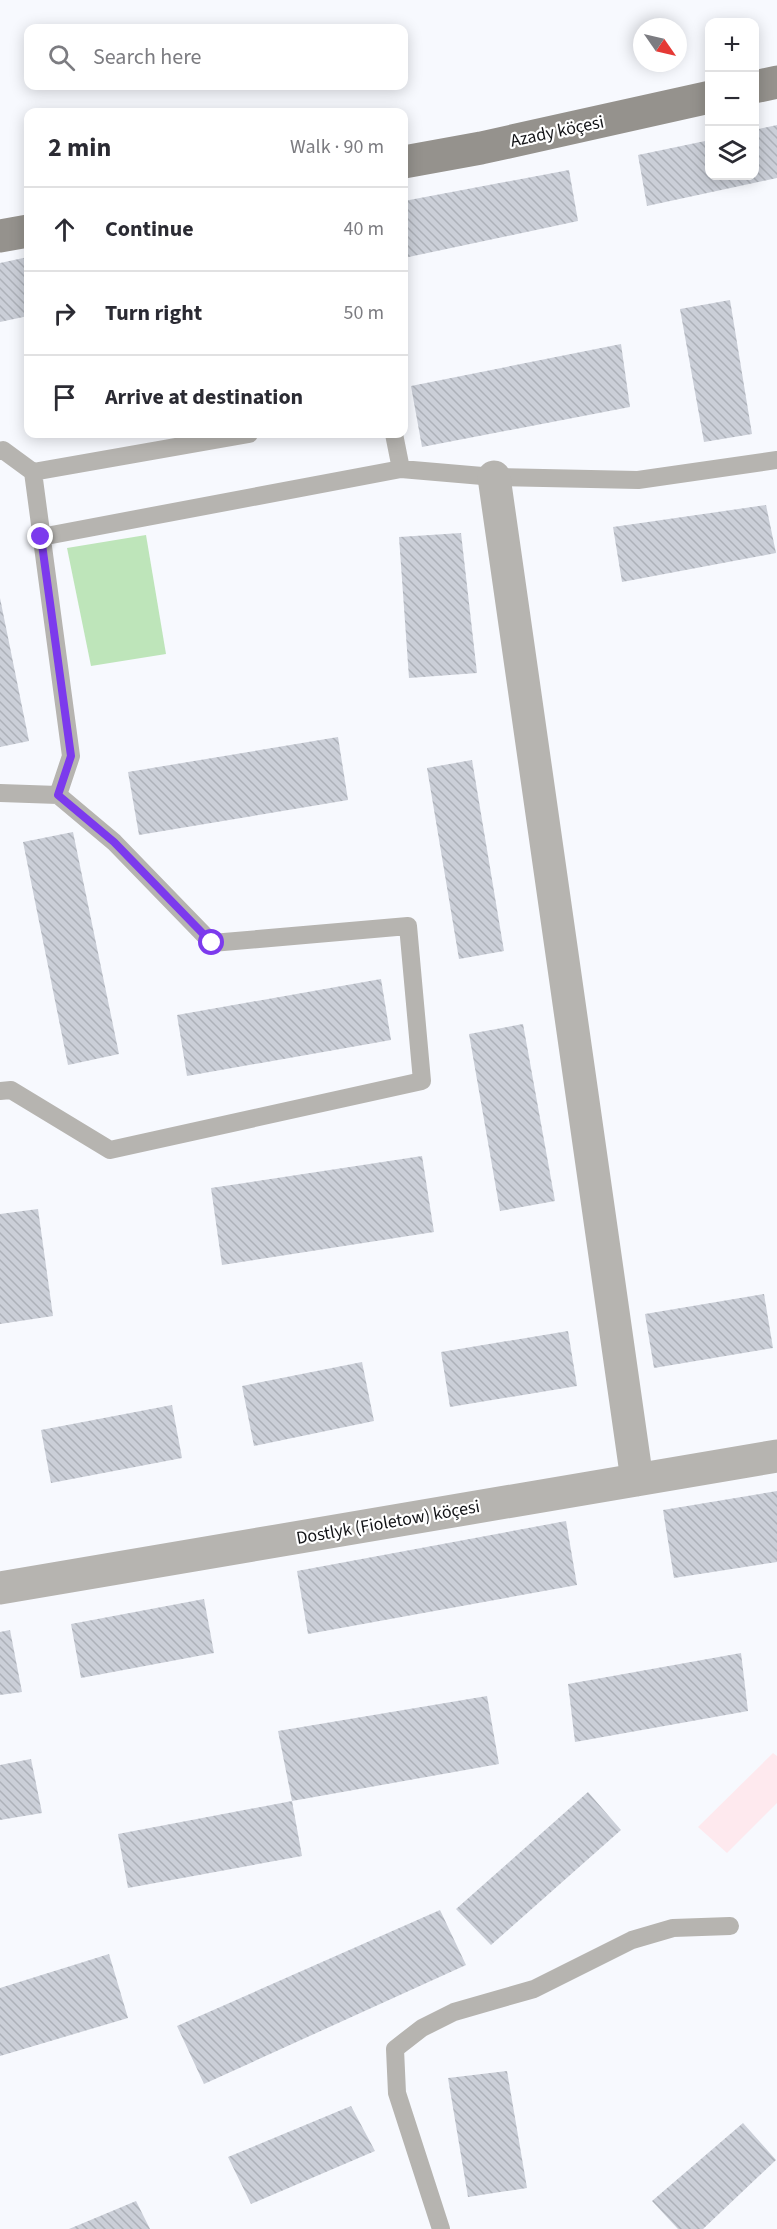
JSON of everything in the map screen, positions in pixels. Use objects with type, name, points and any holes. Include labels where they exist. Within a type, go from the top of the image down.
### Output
[{"type":"main road","points":[[759,86],[777,82]]},
{"type":"main road","name":"Azady köçesi","points":[[408,161],[481,148],[705,98]]},
{"type":"main road","points":[[0,236],[24,232]]},
{"type":"street","points":[[494,477],[637,1480]]},
{"type":"street","name":"Dostlyk (Fioletow) köçesi","points":[[0,1588],[777,1456]]},
{"type":"lane","points":[[0,451],[3,450],[33,472],[226,438]]},
{"type":"lane","points":[[395,438],[401,469]]},
{"type":"lane","points":[[41,537],[401,469],[494,477],[638,480],[777,460]]},
{"type":"lane","points":[[33,472],[71,756],[58,795]]},
{"type":"lane","points":[[0,793],[58,795],[114,842],[212,943],[408,926],[422,1081],[110,1150],[11,1090],[0,1091]]},
{"type":"lane","points":[[441,2229],[397,2093],[395,2049],[422,2028],[454,2012],[534,1989],[632,1940],[673,1928],[730,1926]]},
{"type":"shaded area","points":[[773,1753],[777,1756],[777,1803],[727,1853],[698,1827]]},
{"type":"green space","points":[[146,535],[166,654],[91,666],[67,548]]},
{"type":"building","points":[[777,125],[777,178],[647,206],[638,155],[705,141],[705,180],[759,180],[759,129]]},
{"type":"building","points":[[569,170],[578,221],[408,257],[408,200]]},
{"type":"building","points":[[24,258],[24,317],[0,322],[0,263]]},
{"type":"building","points":[[730,300],[752,434],[704,442],[680,309]]},
{"type":"building","points":[[621,344],[630,407],[422,447],[411,386]]},
{"type":"building","points":[[766,505],[776,553],[622,582],[613,527]]},
{"type":"building","points":[[461,533],[477,673],[409,678],[399,537]]},
{"type":"building","points":[[0,598],[29,741],[0,747]]},
{"type":"building","points":[[338,737],[348,800],[139,835],[128,772]]},
{"type":"building","points":[[472,760],[504,951],[459,959],[427,768]]},
{"type":"building","points":[[73,832],[119,1054],[68,1065],[23,842]]},
{"type":"building","points":[[381,979],[391,1040],[187,1076],[177,1015]]},
{"type":"building","points":[[523,1024],[555,1201],[500,1211],[469,1034]]},
{"type":"building","points":[[422,1156],[434,1232],[222,1265],[211,1188]]},
{"type":"building","points":[[38,1209],[53,1316],[0,1324],[0,1214]]},
{"type":"building","points":[[764,1294],[773,1348],[654,1368],[645,1314]]},
{"type":"building","points":[[568,1331],[577,1386],[450,1407],[441,1352]]},
{"type":"building","points":[[362,1362],[374,1421],[254,1446],[242,1386]]},
{"type":"building","points":[[172,1405],[182,1458],[51,1483],[41,1430]]},
{"type":"building","points":[[777,1491],[777,1562],[674,1578],[663,1510]]},
{"type":"building","points":[[566,1521],[577,1585],[308,1634],[297,1571]]},
{"type":"building","points":[[204,1599],[214,1653],[81,1678],[71,1624]]},
{"type":"building","points":[[10,1630],[22,1692],[0,1695],[0,1632]]},
{"type":"building","points":[[741,1653],[748,1711],[575,1742],[568,1684]]},
{"type":"building","points":[[487,1696],[499,1764],[292,1801],[278,1731]]},
{"type":"building","points":[[31,1759],[42,1813],[0,1820],[0,1765]]},
{"type":"building","points":[[588,1792],[621,1830],[491,1945],[456,1909]]},
{"type":"building","points":[[292,1801],[302,1856],[128,1888],[118,1834]]},
{"type":"building","points":[[440,1910],[466,1965],[204,2084],[177,2026]]},
{"type":"building","points":[[109,1954],[128,2018],[0,2056],[0,1988]]},
{"type":"building","points":[[507,2071],[527,2188],[468,2197],[448,2078]]},
{"type":"building","points":[[351,2106],[375,2151],[251,2204],[228,2157]]},
{"type":"building","points":[[743,2123],[776,2160],[703,2229],[678,2229],[652,2201]]},
{"type":"building","points":[[136,2201],[150,2229],[69,2229]]},
{"type":"route","points":[[41,537],[71,756],[58,795],[114,842],[212,943]]}]
